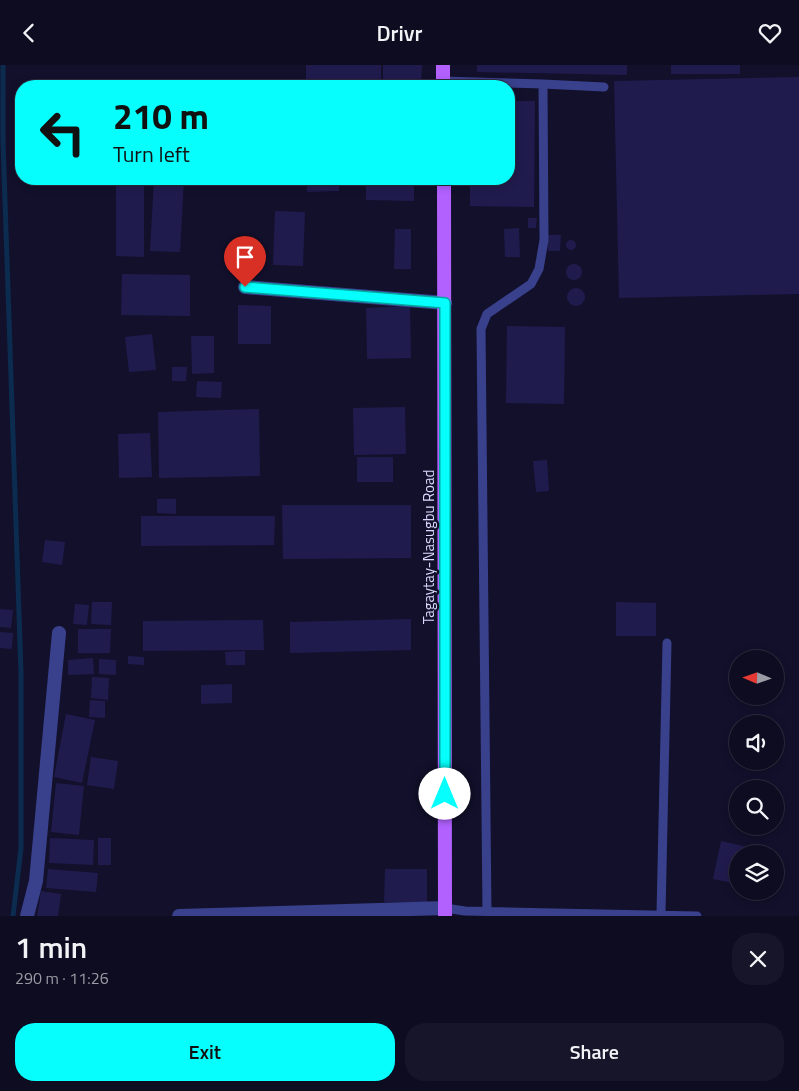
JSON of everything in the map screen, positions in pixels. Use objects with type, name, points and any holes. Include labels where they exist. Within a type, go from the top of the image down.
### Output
[{"type":"main road","points":[[443,65],[443,80]]},
{"type":"main road","name":"Tagaytay-Nasugbu Road","points":[[444,185],[445,912]]},
{"type":"street","points":[[245,287],[445,303]]},
{"type":"street","points":[[27,916],[36,881],[60,633]]},
{"type":"street","points":[[179,916],[445,912]]},
{"type":"lane","points":[[515,84],[604,87]]},
{"type":"lane","points":[[487,912],[481,329],[486,314],[531,284],[540,269],[544,240],[542,84]]},
{"type":"lane","points":[[662,914],[667,643]]},
{"type":"lane","points":[[445,912],[698,916]]},
{"type":"building","points":[[306,65],[381,65],[381,80],[306,80]]},
{"type":"building","points":[[383,65],[422,65],[421,80],[383,80]]},
{"type":"building","points":[[477,65],[627,65],[627,75],[477,72]]},
{"type":"building","points":[[671,65],[740,65],[740,74],[671,74]]},
{"type":"building","points":[[799,77],[799,294],[619,298],[614,81]]},
{"type":"building","points":[[515,101],[535,101],[534,207],[470,206],[470,185],[515,185]]},
{"type":"building","points":[[116,185],[144,185],[144,257],[116,256]]},
{"type":"building","points":[[154,185],[184,185],[180,252],[150,251]]},
{"type":"building","points":[[307,185],[339,185],[339,191],[307,192]]},
{"type":"building","points":[[366,185],[414,185],[414,201],[366,200]]},
{"type":"building","points":[[275,211],[305,212],[303,266],[273,265]]},
{"type":"building","points":[[528,218],[537,218],[536,228],[528,228]]},
{"type":"building","points":[[519,228],[520,257],[505,257],[504,229]]},
{"type":"building","points":[[395,229],[411,229],[411,269],[394,269]]},
{"type":"building","points":[[548,235],[561,235],[560,251],[548,251]]},
{"type":"building","points":[[571,240],[576,245],[571,250],[566,245]]},
{"type":"building","points":[[574,264],[582,272],[574,280],[566,272]]},
{"type":"building","points":[[122,274],[190,275],[190,316],[121,315]]},
{"type":"building","points":[[572,288],[580,288],[585,293],[583,304],[572,306],[567,301],[567,293]]},
{"type":"building","points":[[238,305],[271,306],[271,344],[238,344]]},
{"type":"building","points":[[410,306],[411,358],[367,359],[366,308]]},
{"type":"building","points":[[507,326],[565,327],[564,404],[506,403]]},
{"type":"building","points":[[152,334],[156,370],[129,372],[125,337]]},
{"type":"building","points":[[191,336],[214,336],[214,373],[192,374]]},
{"type":"building","points":[[172,367],[187,367],[186,381],[172,381]]},
{"type":"building","points":[[197,381],[222,382],[221,398],[196,397]]},
{"type":"building","points":[[405,407],[406,454],[354,455],[353,408]]},
{"type":"building","points":[[259,409],[260,476],[159,478],[158,412]]},
{"type":"building","points":[[150,433],[152,477],[119,478],[118,434]]},
{"type":"building","points":[[357,457],[393,457],[393,482],[357,482]]},
{"type":"building","points":[[547,460],[549,491],[536,492],[533,461]]},
{"type":"building","points":[[157,499],[176,499],[176,514],[157,513]]},
{"type":"building","points":[[282,505],[411,505],[411,558],[283,559]]},
{"type":"building","points":[[141,516],[275,516],[274,545],[141,546]]},
{"type":"building","points":[[45,540],[65,542],[62,565],[42,562]]},
{"type":"building","points":[[92,602],[112,602],[111,625],[91,624]]},
{"type":"building","points":[[616,602],[656,603],[656,636],[616,636]]},
{"type":"building","points":[[75,604],[89,605],[87,625],[73,624]]},
{"type":"building","points":[[0,609],[13,610],[11,628],[0,627]]},
{"type":"building","points":[[411,619],[411,650],[290,653],[290,622]]},
{"type":"building","points":[[263,620],[264,650],[143,651],[143,621]]},
{"type":"building","points":[[78,629],[111,629],[110,653],[78,653]]},
{"type":"building","points":[[0,632],[13,633],[12,649],[0,648]]},
{"type":"building","points":[[245,651],[245,665],[226,665],[225,652]]},
{"type":"building","points":[[128,656],[144,657],[144,665],[128,664]]},
{"type":"building","points":[[93,658],[94,674],[68,675],[68,660]]},
{"type":"building","points":[[99,659],[116,660],[116,675],[99,674]]},
{"type":"building","points":[[92,677],[109,678],[108,700],[91,698]]},
{"type":"building","points":[[232,684],[232,703],[201,704],[201,685]]},
{"type":"building","points":[[90,700],[105,701],[105,718],[89,717]]},
{"type":"building","points":[[66,714],[95,720],[82,783],[54,777]]},
{"type":"building","points":[[91,757],[118,761],[114,789],[87,785]]},
{"type":"building","points":[[56,783],[84,786],[79,835],[51,832]]},
{"type":"building","points":[[50,838],[94,840],[93,865],[49,863]]},
{"type":"building","points":[[98,838],[111,838],[111,865],[98,865]]},
{"type":"building","points":[[721,841],[739,845],[729,845],[729,882],[713,879]]},
{"type":"building","points":[[48,869],[98,873],[96,892],[46,888]]},
{"type":"building","points":[[385,869],[427,869],[427,903],[384,902]]},
{"type":"building","points":[[41,891],[61,894],[58,916],[37,916]]},
{"type":"waterway","points":[[3,65],[3,142],[21,672],[21,848],[13,916]]},
{"type":"route","points":[[245,287],[445,303],[445,794]]}]
